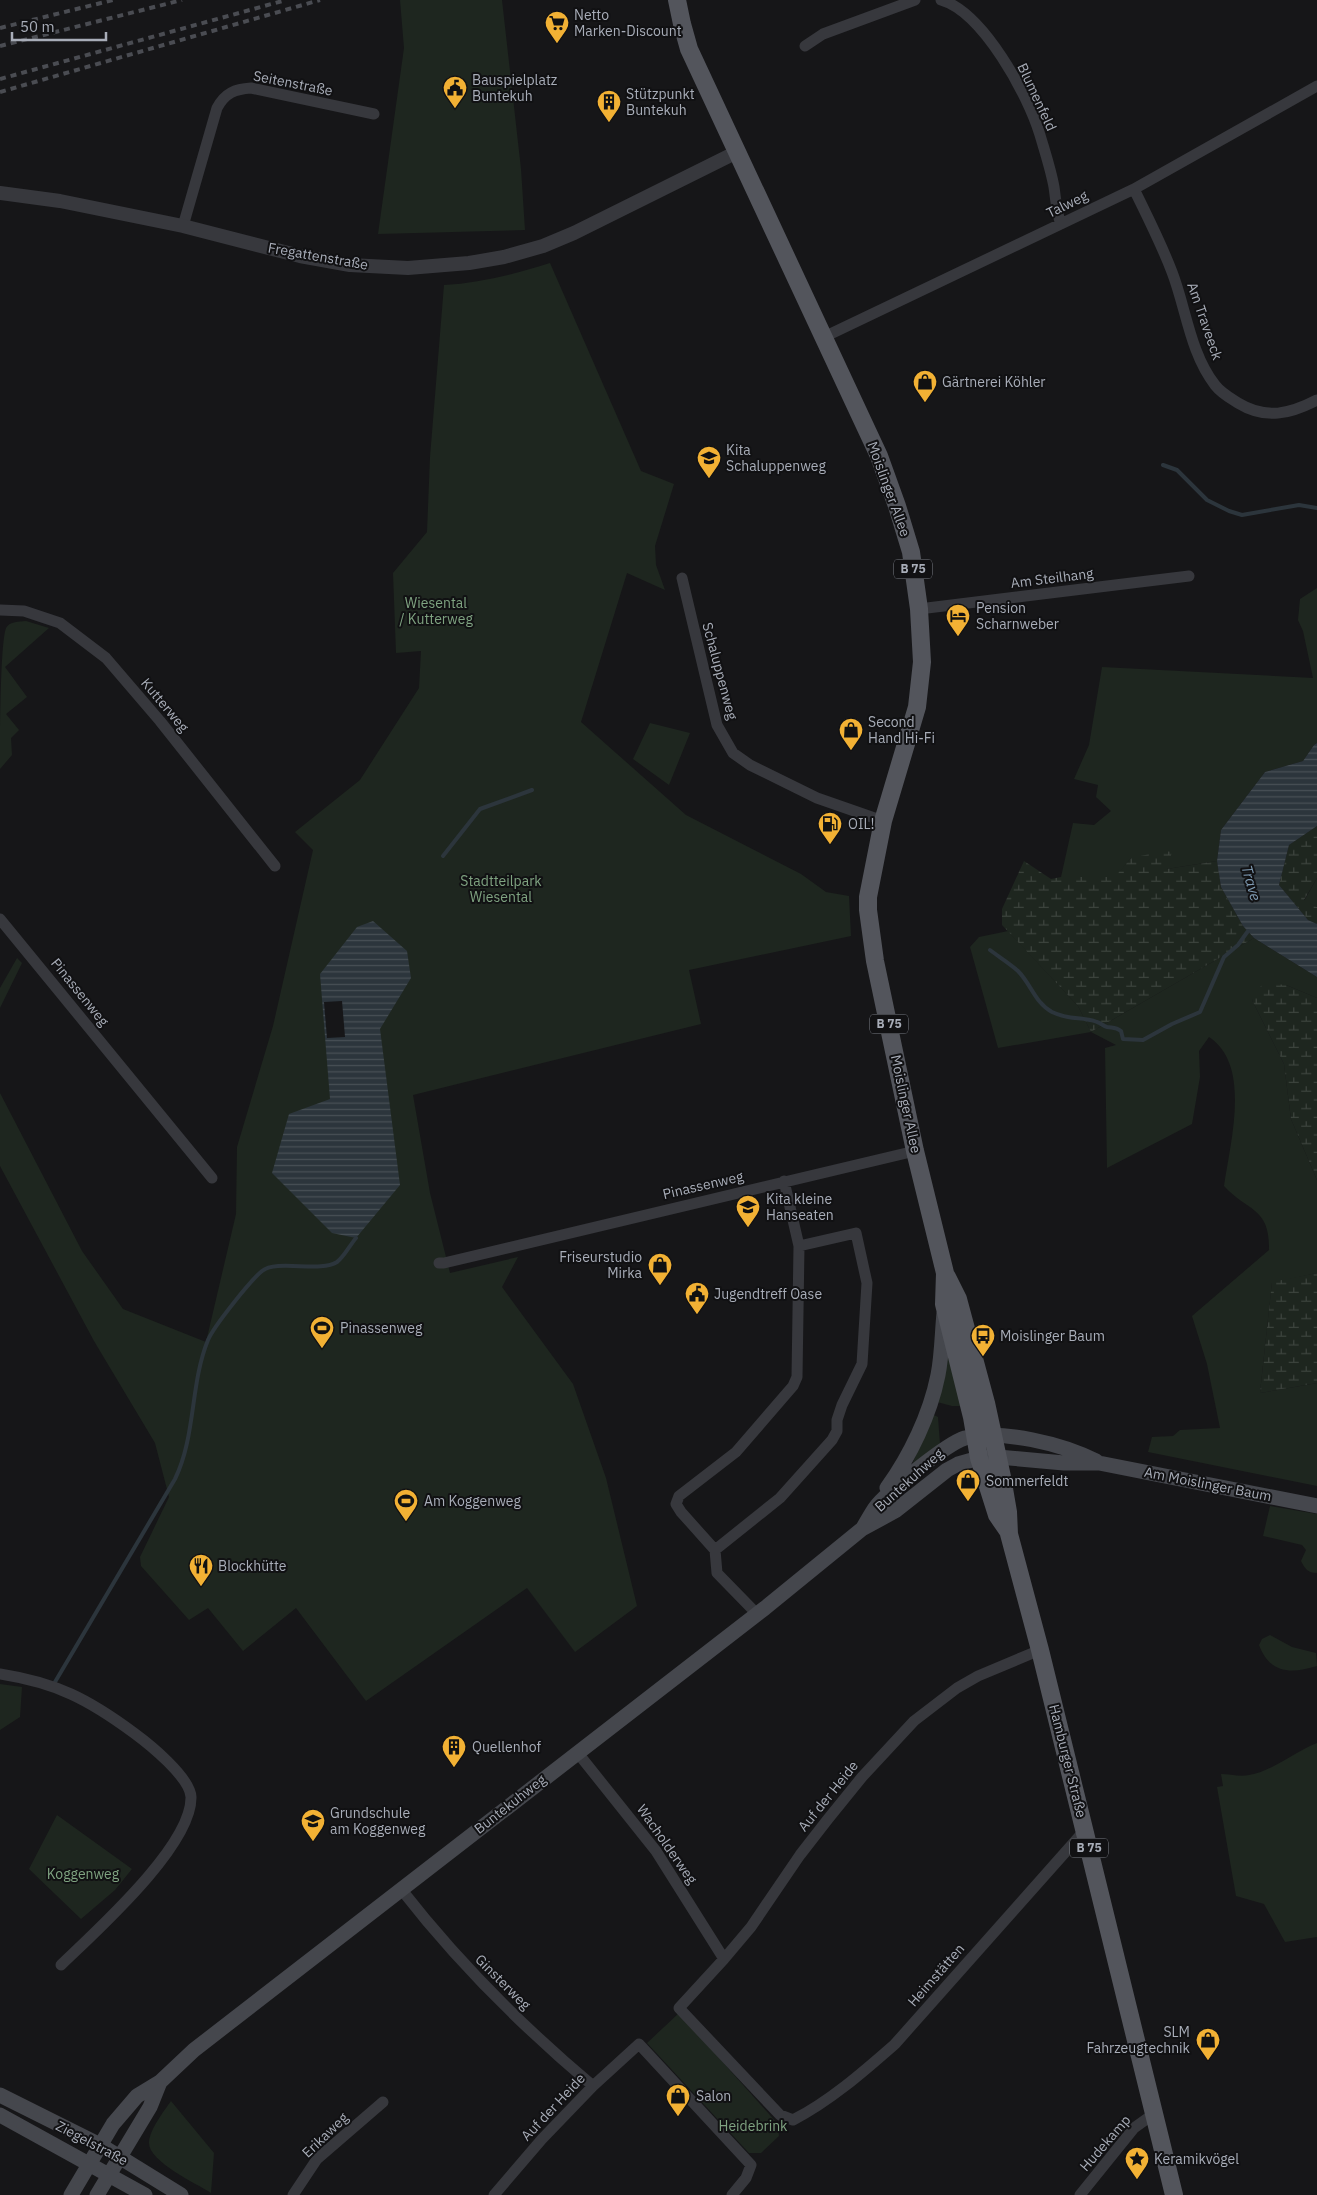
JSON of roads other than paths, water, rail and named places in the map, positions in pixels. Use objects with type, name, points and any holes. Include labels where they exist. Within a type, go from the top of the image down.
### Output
[{"type":"main road","name":"Moislinger Allee","points":[[677,0],[687,44],[879,456],[911,552],[919,610],[922,662],[917,708],[883,822],[868,897],[868,910],[875,961],[944,1273],[944,1304],[984,1436],[979,1458],[998,1515],[1008,1531]]},
{"type":"main road","name":"Moislinger Allee","points":[[944,1273],[958,1299],[988,1414]]},
{"type":"main road","points":[[876,1507],[901,1469],[928,1408],[938,1375],[944,1304]]},
{"type":"main road","name":"Hamburger Straße","points":[[988,1414],[984,1436],[998,1457],[1008,1512],[1008,1531],[1040,1650],[1174,2195]]},
{"type":"main road","name":"Am Moislinger Baum","points":[[984,1436],[1019,1438],[1055,1446],[1081,1453],[1099,1463]]},
{"type":"main road","name":"Buntekuhweg","points":[[862,1529],[876,1507],[928,1461],[951,1444],[984,1436]]},
{"type":"main road","name":"Am Moislinger Baum","points":[[979,1458],[998,1457],[1064,1463],[1099,1463],[1317,1506]]},
{"type":"main road","name":"Buntekuhweg","points":[[72,2195],[113,2124],[137,2096],[160,2082],[194,2050],[757,1614],[862,1529],[895,1511],[958,1464],[979,1458]]},
{"type":"main road","name":"Buntekuhweg","points":[[97,2195],[150,2107],[160,2082]]},
{"type":"main road","name":"Ziegelstraße","points":[[0,2095],[100,2145],[181,2195]]},
{"type":"main road","name":"Ziegelstraße","points":[[0,2115],[145,2195]]},
{"type":"street","points":[[805,46],[823,34],[914,0]]},
{"type":"street","name":"Blumenfeld","points":[[949,1],[967,14],[982,31],[997,50],[1020,90],[1040,133],[1053,186],[1057,215],[1061,224]]},
{"type":"street","name":"Talweg","points":[[824,337],[1134,189],[1317,86]]},
{"type":"street","name":"Seitenstraße","points":[[183,226],[217,108],[228,93],[240,88],[251,88],[374,114]]},
{"type":"street","name":"Fregattenstraße","points":[[0,193],[60,201],[183,226],[300,256],[350,265],[408,268],[469,263],[543,246],[574,233],[737,152]]},
{"type":"street","name":"Am Traveeck","points":[[1134,189],[1172,272],[1207,374],[1216,386],[1226,396],[1249,410],[1270,414],[1288,413],[1317,400]]},
{"type":"street","name":"Am Steilhang","points":[[919,610],[1189,576]]},
{"type":"street","name":"Schaluppenweg","points":[[682,578],[717,725],[734,753],[750,765],[817,798],[883,822]]},
{"type":"street","name":"Kutterweg","points":[[0,610],[24,612],[60,623],[106,658],[160,722],[275,866]]},
{"type":"street","name":"Pinassenweg","points":[[0,919],[212,1178]]},
{"type":"street","name":"Pinassenweg","points":[[439,1263],[916,1150]]},
{"type":"street","points":[[757,1614],[717,1573],[715,1550],[676,1504],[679,1496],[736,1452],[792,1386],[797,1377],[799,1246],[784,1181]]},
{"type":"street","points":[[715,1550],[780,1498],[832,1440],[837,1431],[842,1405],[862,1364],[867,1283],[856,1233],[799,1246]]},
{"type":"street","name":"Auf der Heide","points":[[679,2008],[751,1927],[800,1855],[828,1819],[914,1721],[964,1684],[998,1666],[1040,1650]]},
{"type":"street","points":[[0,1674],[33,1680],[56,1687],[102,1710],[154,1748],[185,1782],[191,1796],[186,1822],[158,1866],[124,1906],[61,1966]]},
{"type":"street","name":"Wacholderweg","points":[[577,1752],[656,1851],[724,1959]]},
{"type":"street","name":"Heimstätten","points":[[679,2008],[780,2115],[793,2120],[808,2113],[862,2073],[895,2044],[1084,1830]]},
{"type":"street","name":"Ginsterweg","points":[[401,1889],[468,1967],[546,2047],[593,2086]]},
{"type":"street","name":"Auf der Heide","points":[[494,2195],[542,2139],[593,2086],[639,2044],[751,2165],[746,2178],[732,2195]]},
{"type":"street","name":"Erikaweg","points":[[293,2195],[317,2159],[383,2102]]},
{"type":"street","name":"Hudekamp","points":[[1080,2195],[1134,2128],[1155,2113]]},
{"type":"water","name":"Trave","points":[[1317,743],[1317,826],[1289,845],[1279,885],[1308,920],[1317,924],[1317,977],[1254,938],[1243,926],[1221,887],[1217,861],[1221,830],[1265,772],[1303,761]]},
{"type":"water","points":[[373,921],[407,951],[411,978],[380,1029],[400,1185],[356,1238],[332,1233],[272,1173],[289,1114],[330,1099],[320,974],[357,927]]},
{"type":"waterway","points":[[1163,465],[1177,470],[1207,500],[1242,515],[1299,505],[1317,508]]},
{"type":"waterway","points":[[443,856],[480,809],[532,790]]},
{"type":"waterway","points":[[990,950],[1018,971],[1041,1004],[1052,1012],[1065,1017],[1091,1020],[1107,1027],[1116,1028],[1121,1031],[1123,1039],[1143,1040],[1172,1024],[1200,1012],[1224,957],[1238,945],[1248,931]]},
{"type":"waterway","points":[[55,1682],[175,1479],[182,1462],[190,1428],[202,1357],[208,1340],[217,1325],[262,1271],[278,1266],[330,1265],[340,1260],[356,1238]]},
{"type":"railway","points":[[0,28],[113,0]]},
{"type":"railway","points":[[0,46],[182,0]]},
{"type":"railway","points":[[0,79],[286,0]]},
{"type":"railway","points":[[0,92],[320,0]]},
{"type":"place","name":"Netto Marken-Discount","points":[[557,44]]},
{"type":"place","name":"Bauspielplatz Buntekuh","points":[[455,109]]},
{"type":"place","name":"Stützpunkt Buntekuh","points":[[609,123]]},
{"type":"place","name":"Gärtnerei Köhler","points":[[925,403]]},
{"type":"place","name":"Kita Schaluppenweg","points":[[709,479]]},
{"type":"place","name":"Pension Scharnweber","points":[[958,637]]},
{"type":"place","name":"Second Hand Hi-Fi","points":[[851,751]]},
{"type":"place","name":"OIL!","points":[[830,845]]},
{"type":"place","name":"Kita kleine Hanseaten","points":[[748,1228]]},
{"type":"place","name":"Friseurstudio Mirka","points":[[660,1286]]},
{"type":"place","name":"Jugendtreff Oase","points":[[697,1315]]},
{"type":"place","name":"Pinassenweg","points":[[322,1349]]},
{"type":"place","name":"Moislinger Baum","points":[[983,1357]]},
{"type":"place","name":"Sommerfeldt","points":[[968,1502]]},
{"type":"place","name":"Am Koggenweg","points":[[406,1522]]},
{"type":"place","name":"Blockhütte","points":[[201,1587]]},
{"type":"place","name":"Quellenhof","points":[[454,1768]]},
{"type":"place","name":"Grundschule am Koggenweg","points":[[313,1842]]},
{"type":"place","name":"SLM Fahrzeugtechnik","points":[[1208,2061]]},
{"type":"place","name":"Salon","points":[[678,2117]]},
{"type":"place","name":"Keramikvögel","points":[[1137,2180]]},
{"type":"park label","name":"Wiesental / Kutterweg","points":[[436,612]]},
{"type":"park label","name":"Stadtteilpark Wiesental","points":[[501,890]]},
{"type":"park label","name":"Koggenweg","points":[[83,1874]]},
{"type":"park label","name":"Heidebrink","points":[[753,2126]]}]
